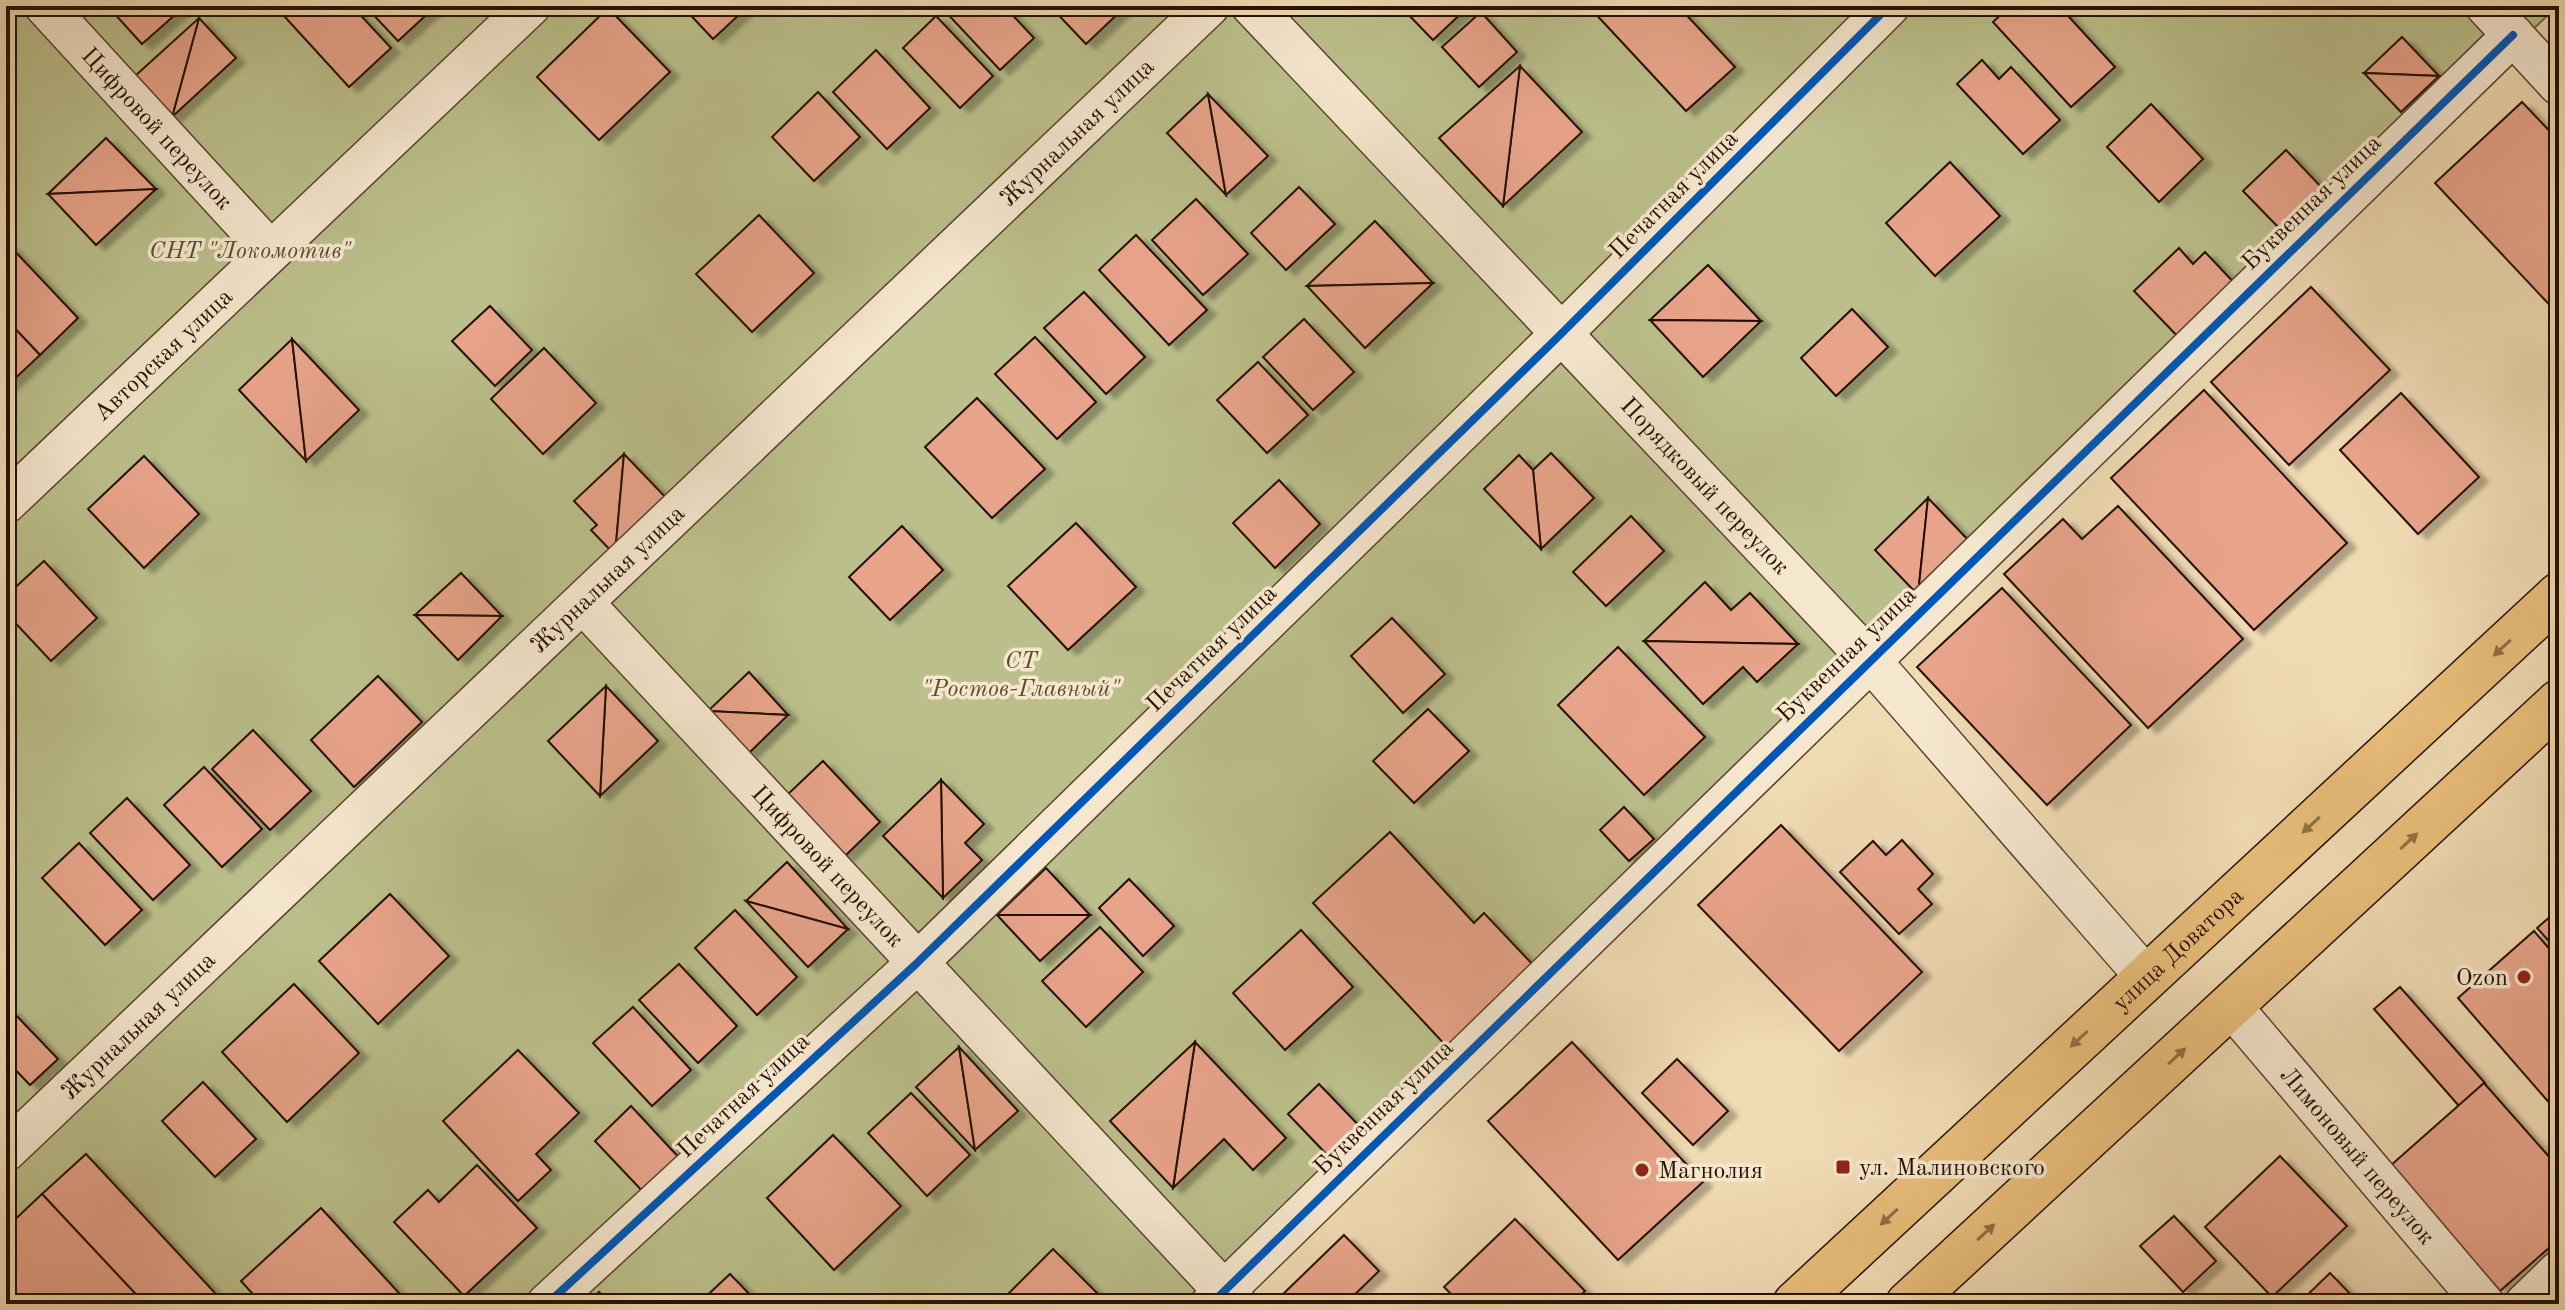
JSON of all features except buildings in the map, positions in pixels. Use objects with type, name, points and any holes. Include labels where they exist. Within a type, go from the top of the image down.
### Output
[{"type":"main road","name":"улица Доватора","points":[[1795,1304],[2559,595]]},
{"type":"main road","points":[[1908,1304],[2559,702]]},
{"type":"street","name":"Цифровой переулок","points":[[45,6],[270,251]]},
{"type":"street","name":"Авторская улица","points":[[6,503],[530,6]]},
{"type":"street","name":"Журнальная улица","points":[[6,1151],[1209,6]]},
{"type":"street","name":"Порядковый переулок","points":[[1252,6],[1869,659],[2146,977]]},
{"type":"street","name":"Печатная улица","points":[[547,1304],[916,964],[1561,334],[1889,6]]},
{"type":"street","points":[[2486,6],[2559,85]]},
{"type":"street","name":"Буквенная улица","points":[[1224,1300],[1869,659],[2513,35]]},
{"type":"street","name":"Цифровой переулок","points":[[584,604],[1224,1300]]},
{"type":"street","name":"Лимоновый переулок","points":[[2231,1006],[2484,1304]]},
{"type":"street","points":[[2525,1304],[2559,1271]]},
{"type":"green space","name":"СТ \"Ростов-Главный\"","points":[[6,6],[2557,6],[1225,1304],[6,1304]]},
{"type":"cycle path","points":[[547,1304],[916,964],[1561,334],[1889,6]]},
{"type":"cycle path","points":[[1211,1304],[2513,35]]},
{"type":"place","name":"Ozon","points":[[2524,977]]},
{"type":"place","name":"ул. Малиновского","points":[[1843,1167]]},
{"type":"place","name":"Магнолия","points":[[1642,1170]]},
{"type":"park label","name":"СНТ \"Локомотив\"","points":[[250,250]]}]
